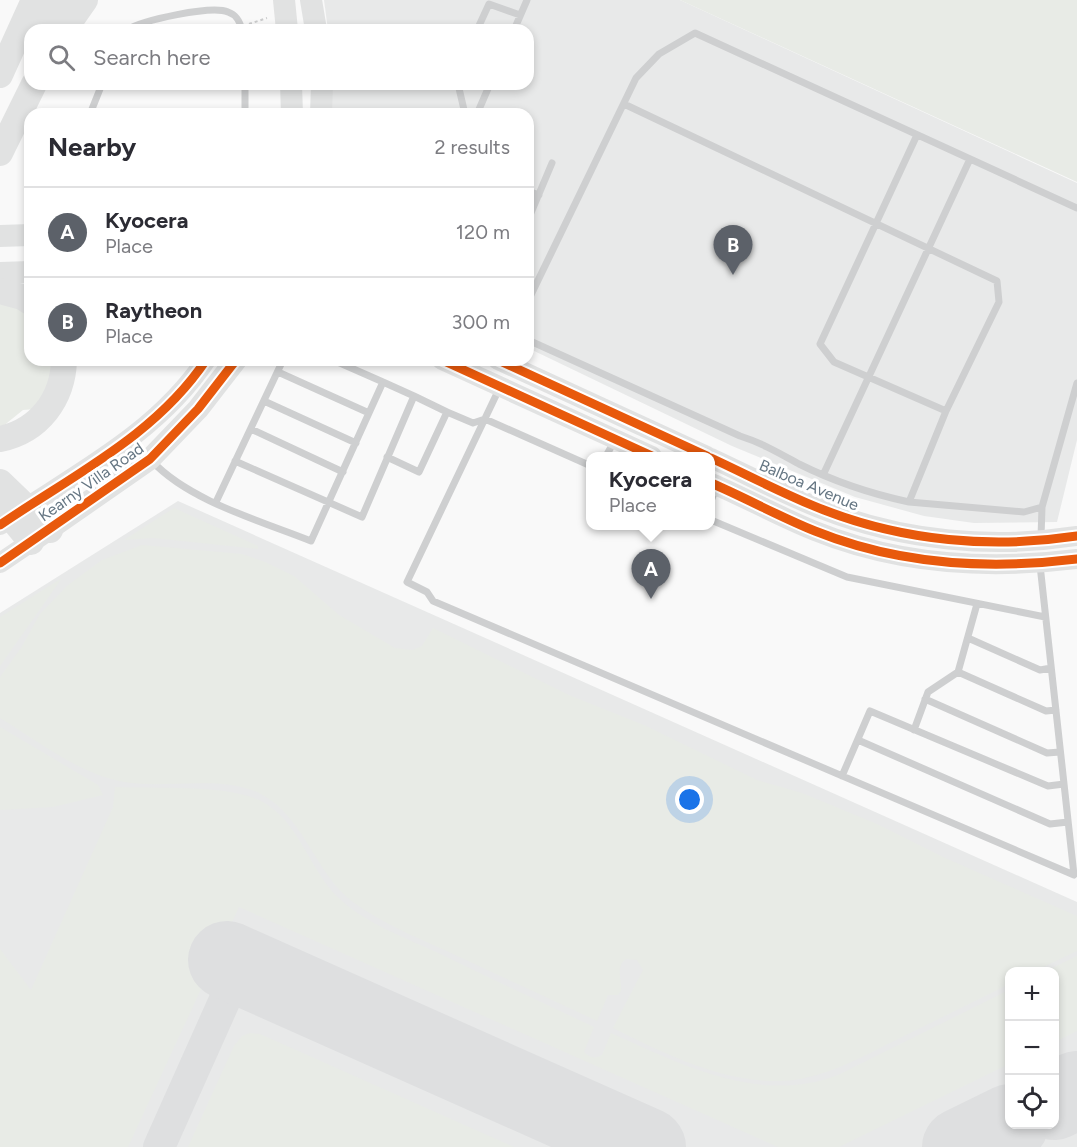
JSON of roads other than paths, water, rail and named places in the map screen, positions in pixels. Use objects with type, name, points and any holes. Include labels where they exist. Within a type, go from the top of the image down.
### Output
[{"type":"highway","points":[[0,75],[34,0]]},
{"type":"highway","points":[[50,24],[60,0]]},
{"type":"highway","points":[[68,24],[84,0]]},
{"type":"highway","points":[[0,153],[27,90]]},
{"type":"highway","points":[[19,111],[31,90]]},
{"type":"highway","points":[[0,291],[24,298]]},
{"type":"highway","points":[[0,440],[23,432],[44,416],[61,383],[63,366]]},
{"type":"highway","points":[[0,482],[10,513],[41,536]]},
{"type":"main road","points":[[284,0],[286,24]]},
{"type":"main road","points":[[311,0],[315,24]]},
{"type":"main road","points":[[291,90],[292,108]]},
{"type":"main road","points":[[321,108],[322,90]]},
{"type":"main road","points":[[0,236],[24,235]]},
{"type":"main road","points":[[0,273],[24,272]]},
{"type":"main road","name":"Kearny Villa Road","points":[[10,513],[132,438],[180,391],[201,366]]},
{"type":"main road","name":"Kearny Villa Road","points":[[0,563],[150,459],[198,409],[231,366]]},
{"type":"main road","points":[[455,366],[500,387],[610,448],[631,452]]},
{"type":"main road","points":[[512,366],[698,452]]},
{"type":"main road","name":"Balboa Avenue","points":[[715,460],[823,510],[902,534],[968,541],[1077,536]]},
{"type":"main road","points":[[715,491],[773,511],[815,531],[894,555],[962,565],[1077,559]]},
{"type":"main road","points":[[1045,562],[1059,553],[1077,550]]},
{"type":"lane","points":[[516,24],[527,0]]},
{"type":"lane","points":[[479,24],[487,1],[520,15]]},
{"type":"lane","points":[[138,24],[214,10],[227,11],[237,17],[240,24]]},
{"type":"lane","points":[[534,289],[636,78],[659,54],[694,33],[1077,208]]},
{"type":"lane","points":[[92,108],[100,90]]},
{"type":"lane","points":[[245,90],[245,108]]},
{"type":"lane","points":[[459,90],[464,108]]},
{"type":"lane","points":[[480,108],[487,90]]},
{"type":"lane","points":[[624,104],[997,281],[999,302],[946,411],[909,502]]},
{"type":"lane","points":[[917,135],[820,344],[834,362],[946,411]]},
{"type":"lane","points":[[824,473],[970,159]]},
{"type":"lane","points":[[534,205],[552,163]]},
{"type":"lane","points":[[534,193],[538,195]]},
{"type":"lane","points":[[534,343],[824,473],[876,494],[909,502],[1024,512],[1042,507]]},
{"type":"lane","points":[[216,502],[280,366]]},
{"type":"lane","points":[[347,366],[473,423],[485,419],[586,464]]},
{"type":"lane","points":[[278,372],[369,413]]},
{"type":"lane","points":[[150,459],[162,472],[216,502],[311,542],[383,382]]},
{"type":"lane","points":[[1041,539],[1042,507],[1077,383]]},
{"type":"lane","points":[[500,387],[407,582],[427,592],[433,602],[1074,875],[1045,617],[1045,562]]},
{"type":"lane","points":[[235,461],[362,517],[414,396]]},
{"type":"lane","points":[[264,401],[356,443]]},
{"type":"lane","points":[[387,457],[419,472],[447,412]]},
{"type":"lane","points":[[250,429],[343,472]]},
{"type":"lane","points":[[773,511],[782,491]]},
{"type":"lane","points":[[715,522],[846,577],[1045,617]]},
{"type":"lane","points":[[914,730],[928,692],[958,672],[977,604]]},
{"type":"lane","points":[[968,638],[1040,670],[1051,668]]},
{"type":"lane","points":[[958,672],[1046,711],[1056,710]]},
{"type":"lane","points":[[925,699],[1047,753],[1060,752]]},
{"type":"lane","points":[[842,776],[870,711],[1048,786],[1064,784]]},
{"type":"lane","points":[[858,740],[1050,824],[1068,822]]},
{"type":"place","name":"Raytheon","points":[[733,275]]},
{"type":"place","name":"Kyocera","points":[[651,599]]}]
